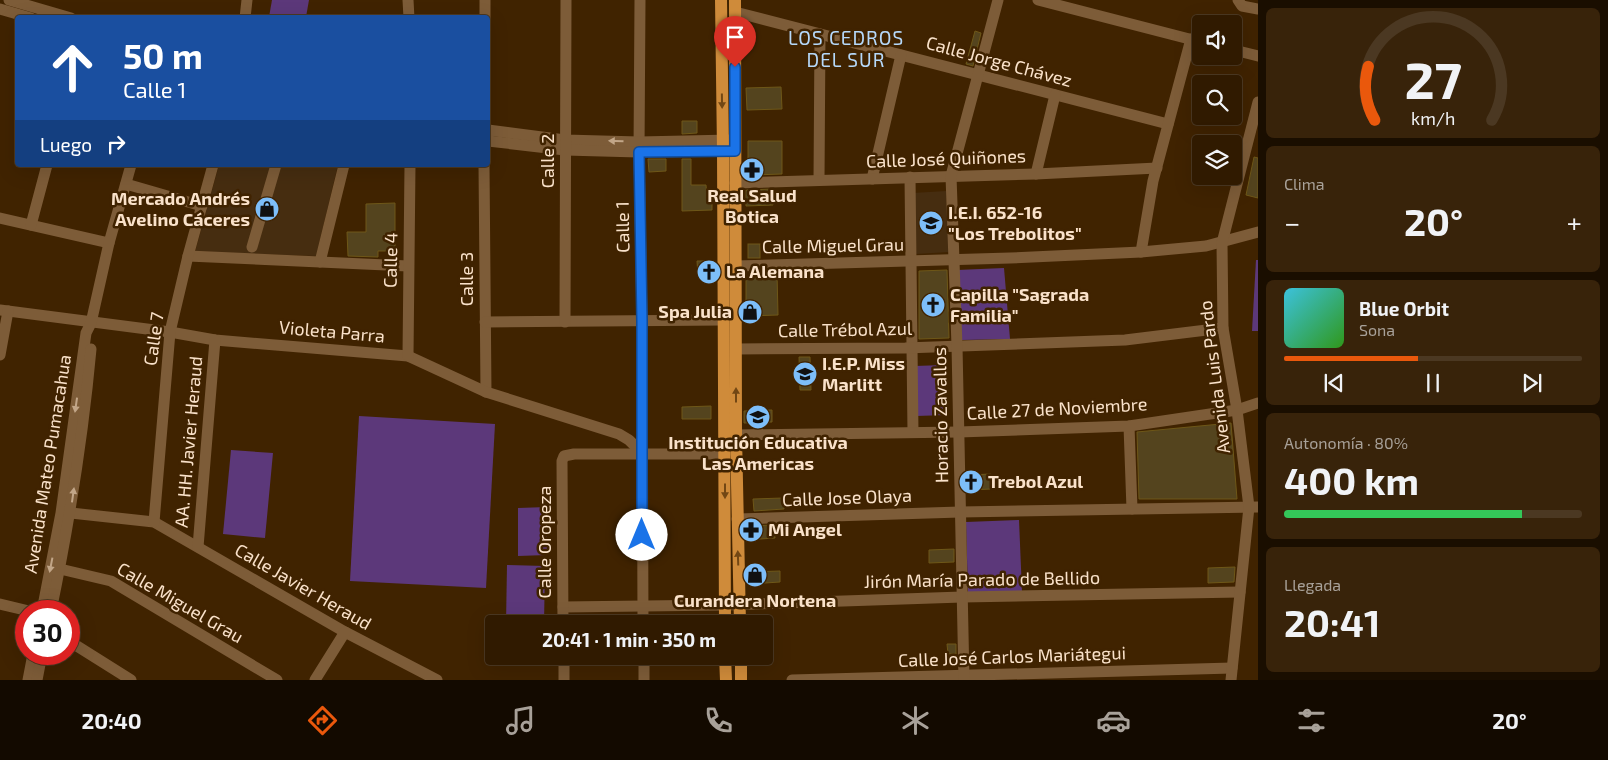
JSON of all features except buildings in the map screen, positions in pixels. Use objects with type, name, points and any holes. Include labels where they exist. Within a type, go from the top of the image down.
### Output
[{"type":"main road","points":[[721,0],[729,146],[735,183],[736,435],[740,615]]},
{"type":"main road","points":[[725,615],[723,320],[735,6]]},
{"type":"main road","points":[[725,665],[726,680]]},
{"type":"main road","points":[[740,665],[741,680]]},
{"type":"street","points":[[245,15],[247,0]]},
{"type":"street","points":[[408,0],[409,15]]},
{"type":"street","points":[[485,0],[485,15]]},
{"type":"street","name":"Calle 2","points":[[565,322],[566,0]]},
{"type":"street","name":"Calle 1","points":[[640,0],[639,147],[642,321],[642,615]]},
{"type":"street","name":"Horacio Zavallos","points":[[964,678],[957,346],[951,176],[998,0]]},
{"type":"street","points":[[1038,0],[1192,40]]},
{"type":"street","points":[[1238,0],[1242,6],[1258,9]]},
{"type":"street","name":"Calle Jorge Chávez","points":[[735,6],[820,34],[1168,124]]},
{"type":"street","points":[[2,8],[22,15]]},
{"type":"street","points":[[2,8],[50,15]]},
{"type":"street","points":[[819,180],[820,34]]},
{"type":"street","points":[[1242,52],[1258,56]]},
{"type":"street","points":[[1141,252],[1157,168],[1168,124],[1192,53]]},
{"type":"street","points":[[872,179],[901,55]]},
{"type":"street","points":[[1036,174],[1055,95]]},
{"type":"street","name":"Avenida Luis Pardo","points":[[1232,674],[1240,592],[1254,507],[1223,328],[1222,243],[1258,102]]},
{"type":"street","points":[[490,130],[565,145]]},
{"type":"street","points":[[490,141],[639,147],[729,146]]},
{"type":"street","points":[[31,226],[47,167]]},
{"type":"street","name":"Avenida Mateo Pumacahua","points":[[44,600],[61,513],[86,333],[91,323],[109,243],[130,167]]},
{"type":"street","name":"Calle 7","points":[[154,522],[170,332],[188,256],[212,167]]},
{"type":"street","points":[[252,247],[275,167]]},
{"type":"street","points":[[320,262],[344,167]]},
{"type":"street","name":"Calle 4","points":[[408,356],[410,167]]},
{"type":"street","name":"Calle 3","points":[[484,167],[486,392]]},
{"type":"street","name":"Calle José Quiñones","points":[[735,183],[1036,174],[1157,168]]},
{"type":"street","points":[[910,177],[913,432]]},
{"type":"street","points":[[126,184],[202,206]]},
{"type":"street","points":[[0,218],[109,243]]},
{"type":"street","name":"Calle Miguel Grau","points":[[736,266],[910,262],[1141,252],[1206,246],[1258,232]]},
{"type":"street","points":[[188,256],[408,266]]},
{"type":"street","points":[[0,355],[4,311]]},
{"type":"street","name":"Violeta Parra","points":[[4,311],[170,332],[215,340],[408,356],[486,392],[619,434],[629,440],[642,453]]},
{"type":"street","points":[[485,322],[723,320]]},
{"type":"street","name":"Avenida Mateo Pumacahua","points":[[53,600],[71,513],[87,398],[93,334],[91,323]]},
{"type":"street","name":"Calle Trébol Azul","points":[[736,349],[911,348],[1124,340],[1223,328]]},
{"type":"street","name":"AA. HH. Javier Heraud","points":[[198,547],[215,340]]},
{"type":"street","name":"Calle 27 de Noviembre","points":[[736,435],[959,432],[1129,426],[1237,410],[1258,404]]},
{"type":"street","points":[[1129,426],[1132,508]]},
{"type":"street","points":[[642,453],[725,454]]},
{"type":"street","name":"Calle Oropeza","points":[[564,615],[562,461],[564,456],[569,454],[642,453]]},
{"type":"street","name":"Calle Jose Olaya","points":[[737,520],[960,512],[1254,507]]},
{"type":"street","points":[[71,513],[154,522]]},
{"type":"street","name":"Calle Javier Heraud","points":[[154,522],[345,632],[437,680]]},
{"type":"street","name":"Calle Miguel Grau","points":[[60,569],[111,581],[277,680]]},
{"type":"street","name":"Jirón María Parado de Bellido","points":[[563,606],[725,605],[962,597],[1240,592]]},
{"type":"street","points":[[0,604],[15,608]]},
{"type":"street","points":[[315,680],[345,632]]},
{"type":"street","points":[[80,648],[131,680]]},
{"type":"street","points":[[28,680],[31,665]]},
{"type":"street","points":[[37,680],[40,665]]},
{"type":"street","points":[[564,665],[564,680]]},
{"type":"street","points":[[644,665],[644,680]]},
{"type":"street","name":"Calle José Carlos Mariátegui","points":[[792,680],[1232,674]]},
{"type":"shaded area","points":[[272,0],[309,0],[306,15],[269,15]]},
{"type":"shaded area","name":"Mercado Andrés Avelino Cáceres","points":[[218,167],[338,167],[316,256],[195,252]]},
{"type":"shaded area","name":"I.E.I. 652-16 \"Los Trebolitos\"","points":[[946,191],[949,252],[916,254],[913,193]]},
{"type":"shaded area","points":[[1256,260],[1258,260],[1258,331],[1252,331]]},
{"type":"shaded area","points":[[1004,268],[1010,339],[961,340],[957,270]]},
{"type":"shaded area","points":[[945,365],[947,415],[916,416],[914,366]]},
{"type":"shaded area","points":[[359,416],[495,424],[486,588],[350,581]]},
{"type":"shaded area","points":[[231,450],[273,453],[265,538],[223,534]]},
{"type":"shaded area","points":[[547,507],[547,555],[518,556],[518,508]]},
{"type":"shaded area","points":[[1019,520],[1022,592],[968,593],[966,522]]},
{"type":"shaded area","points":[[507,565],[545,566],[544,615],[506,615]]},
{"type":"place","name":"Real Salud Botica","points":[[752,170]]},
{"type":"place","name":"Mercado Andrés Avelino Cáceres","points":[[267,209]]},
{"type":"place","name":"I.E.I. 652-16 \"Los Trebolitos\"","points":[[931,223]]},
{"type":"place","name":"La Alemana","points":[[709,272]]},
{"type":"place","name":"Capilla \"Sagrada Familia\"","points":[[933,305]]},
{"type":"place","name":"Spa Julia","points":[[750,312]]},
{"type":"place","name":"I.E.P. Miss Marlitt","points":[[805,374]]},
{"type":"place","name":"Institución Educativa Las Americas","points":[[758,417]]},
{"type":"place","name":"Trebol Azul","points":[[971,482]]},
{"type":"place","name":"Mi Angel","points":[[751,530]]},
{"type":"place","name":"Curandera Nortena","points":[[755,575]]},
{"type":"district","name":"LOS CEDROS DEL SUR","points":[[846,49]]},
{"type":"route","points":[[642,535],[642,321],[639,152],[735,151],[735,67]]}]
